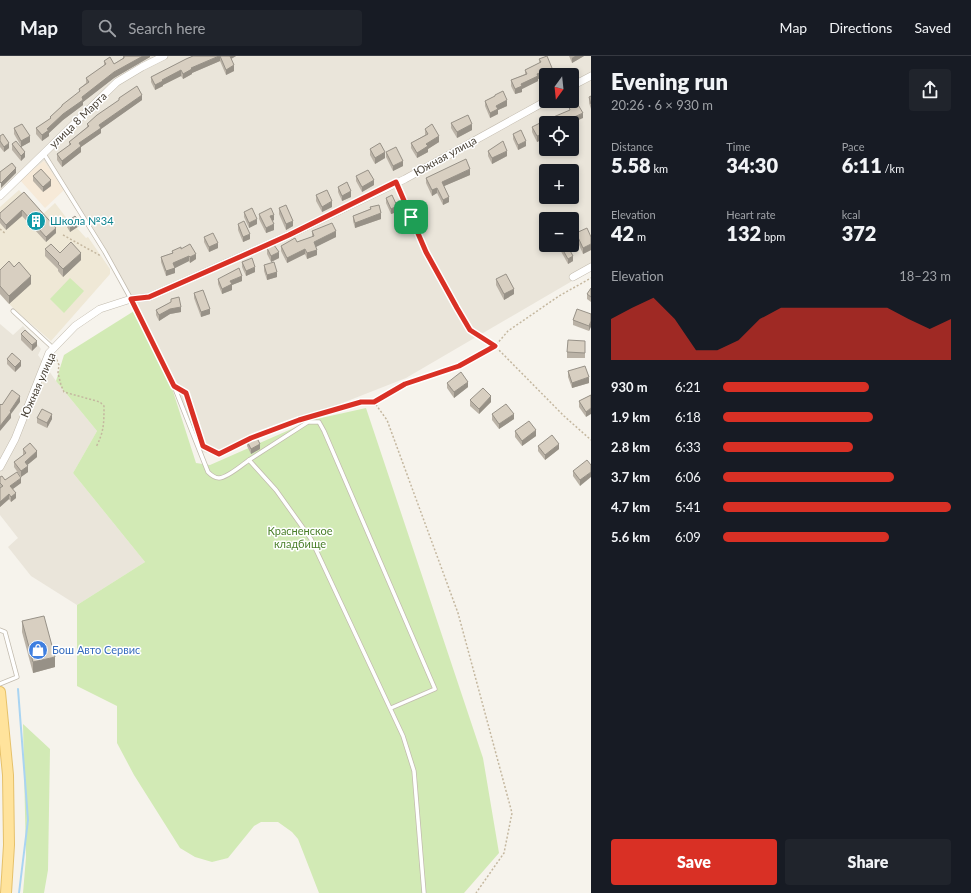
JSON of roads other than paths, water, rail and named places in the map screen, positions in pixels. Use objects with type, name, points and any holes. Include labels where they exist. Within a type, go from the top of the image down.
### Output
[{"type":"main road","points":[[0,692],[8,775],[9,845],[6,893]]},
{"type":"street","name":"улица 8 Марта","points":[[0,196],[117,82],[164,56]]},
{"type":"street","points":[[579,82],[591,76]]},
{"type":"street","name":"Южная улица","points":[[0,467],[15,439],[49,353],[75,326],[100,308],[131,299],[149,297],[289,235],[396,182],[539,105]]},
{"type":"street","points":[[573,277],[591,267]]},
{"type":"lane","points":[[43,153],[109,258],[131,299],[174,386],[208,472],[213,477],[224,477],[308,422],[319,422],[435,689],[391,708]]},
{"type":"lane","points":[[13,311],[54,349]]},
{"type":"lane","points":[[249,460],[276,490],[311,539],[404,736],[414,771],[424,893]]},
{"type":"lane","points":[[0,630],[5,632],[17,677],[0,684]]},
{"type":"waterway","points":[[18,689],[28,820],[19,893]]},
{"type":"place","name":"Школа №34","points":[[36,221]]},
{"type":"place","name":"Бош Авто Сервис","points":[[38,650]]},
{"type":"park label","name":"Красненское кладбище","points":[[300,537]]}]
